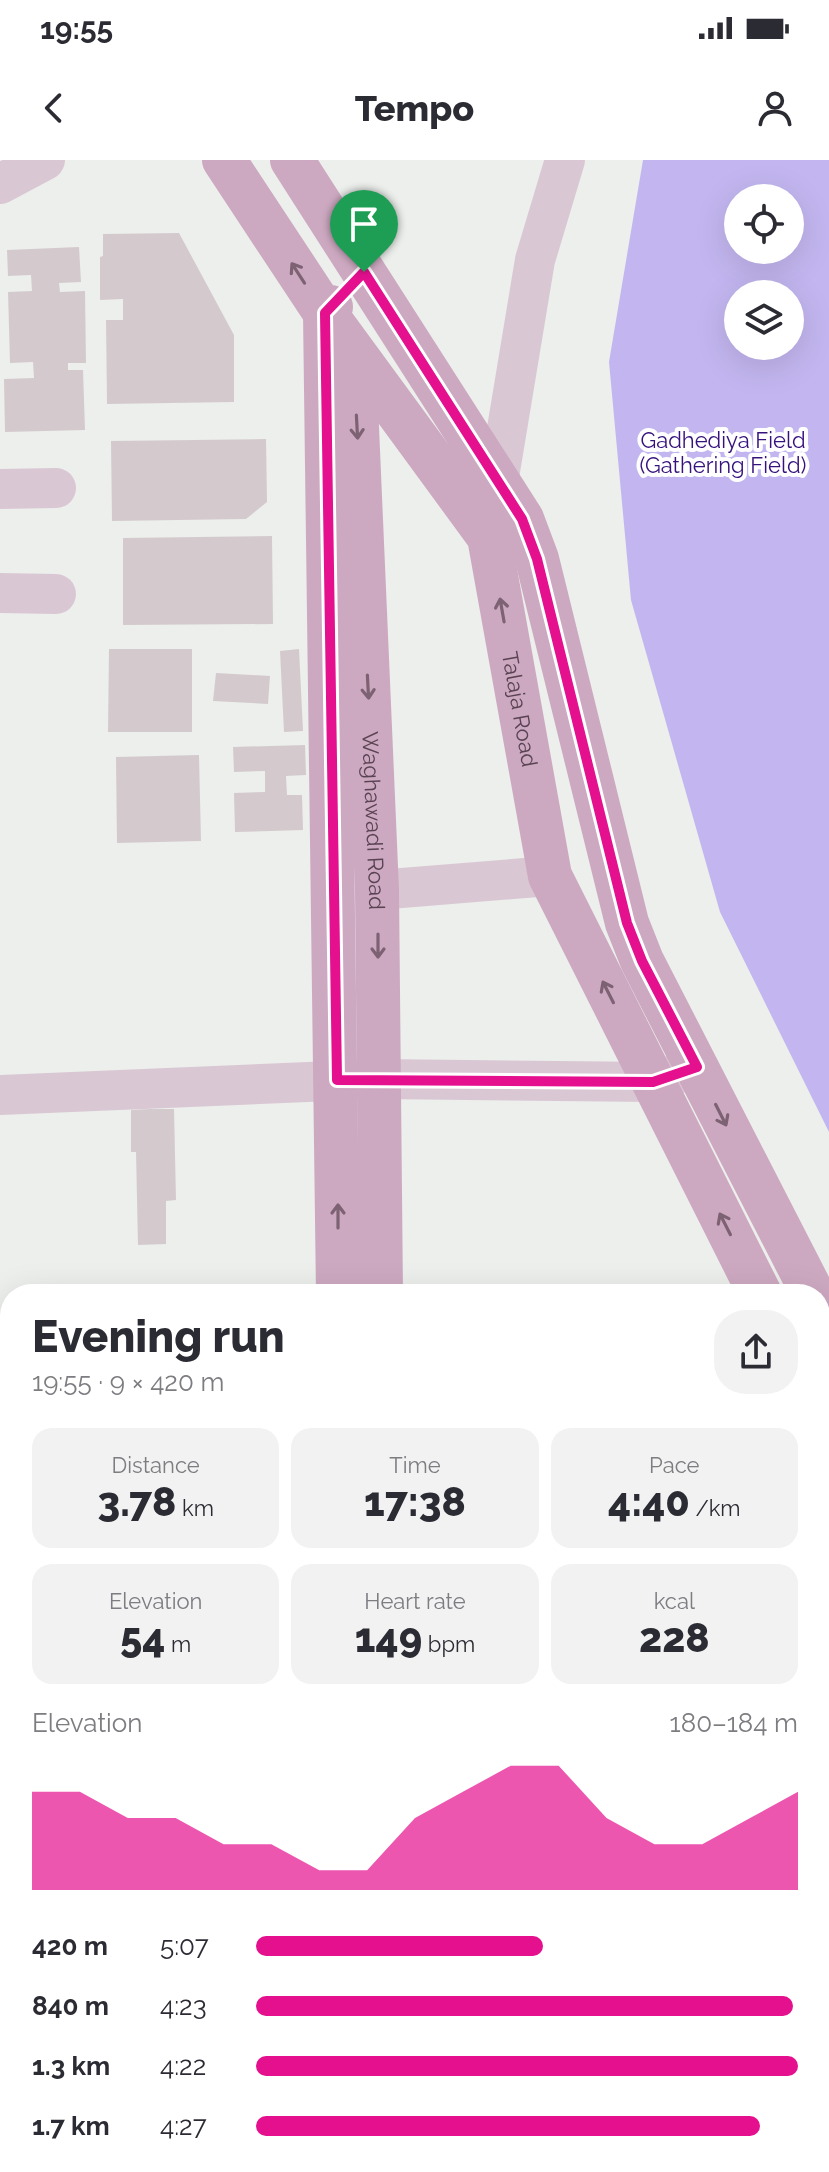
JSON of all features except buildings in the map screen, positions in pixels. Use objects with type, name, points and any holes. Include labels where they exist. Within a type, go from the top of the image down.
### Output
[{"type":"main road","name":"Talaja Road","points":[[224,160],[325,313],[489,537],[550,876],[755,1284]]},
{"type":"main road","points":[[292,160],[522,519],[537,559],[627,923],[642,961],[808,1284]]},
{"type":"main road","points":[[325,313],[364,272]]},
{"type":"main road","points":[[353,349],[389,311]]},
{"type":"main road","name":"Waghawadi Road","points":[[325,313],[358,1080],[380,1284]]},
{"type":"main road","name":"Waghawadi Road","points":[[339,1284],[377,890],[353,349]]},
{"type":"street","points":[[0,184],[45,160]]},
{"type":"street","points":[[489,537],[535,260],[565,160]]},
{"type":"street","points":[[0,489],[56,488]]},
{"type":"street","points":[[0,593],[56,594]]},
{"type":"street","points":[[377,890],[550,876]]},
{"type":"street","points":[[0,1095],[358,1080],[653,1082],[697,1067]]},
{"type":"green space","name":"Gadhediya Field (Gathering Field)","points":[[643,160],[829,160],[829,1132],[720,912],[631,600],[609,362]]},
{"type":"route","points":[[364,272],[522,519],[537,559],[627,923],[642,961],[697,1067],[653,1082],[337,1080],[325,313],[364,272]]}]
